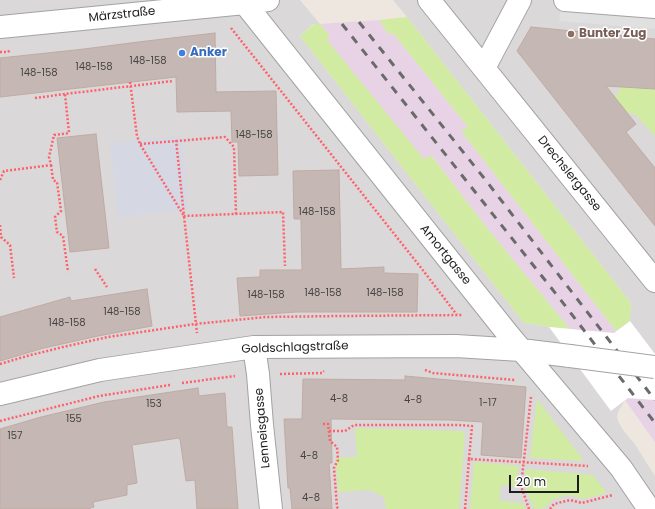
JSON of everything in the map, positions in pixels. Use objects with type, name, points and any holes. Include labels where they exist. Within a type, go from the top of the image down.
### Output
[{"type":"street","name":"Märzstraße","points":[[0,27],[268,0]]},
{"type":"street","name":"Drechslergasse","points":[[429,0],[655,281]]},
{"type":"street","points":[[484,68],[520,0]]},
{"type":"street","points":[[565,0],[655,7]]},
{"type":"street","name":"Amortgasse","points":[[243,2],[528,358],[621,468],[649,509]]},
{"type":"street","name":"Goldschlagstraße","points":[[0,394],[100,370],[254,347],[456,346],[528,358],[570,356],[655,367]]},
{"type":"street","name":"Lenneisgasse","points":[[254,347],[271,509]]},
{"type":"path","points":[[229,26],[422,269],[457,316]]},
{"type":"path","points":[[35,98],[173,81]]},
{"type":"path","points":[[130,82],[137,136],[140,144],[184,216]]},
{"type":"path","points":[[65,94],[69,133],[54,135],[49,157],[53,180],[57,182],[61,211],[55,217],[57,232],[63,236],[68,272]]},
{"type":"path","points":[[140,144],[225,136],[234,147],[236,214]]},
{"type":"path","points":[[176,140],[195,324],[200,355]]},
{"type":"path","points":[[0,180],[4,171],[51,165]]},
{"type":"path","points":[[184,216],[283,212],[285,266]]},
{"type":"path","points":[[0,225],[1,237],[10,245],[14,278]]},
{"type":"path","points":[[95,269],[107,287]]},
{"type":"path","points":[[528,358],[524,462],[521,486],[529,509]]},
{"type":"path","points":[[323,424],[328,424],[330,441],[337,447],[338,460],[334,468],[337,507],[339,509]]},
{"type":"path","points":[[329,431],[345,431],[354,425],[472,426],[465,509]]},
{"type":"path","points":[[469,459],[621,468]]},
{"type":"path","points":[[550,509],[554,504],[570,500],[582,503],[635,489]]},
{"type":"shaded area","points":[[0,0],[300,0],[320,24],[313,24],[300,36],[524,323],[549,327],[625,400],[617,416],[618,421],[655,476],[655,509],[0,509]]},
{"type":"shaded area","points":[[393,0],[655,0],[655,378],[616,331],[630,318],[631,303]]},
{"type":"shaded area","points":[[561,8],[655,17],[655,29],[559,21]]},
{"type":"shaded area","points":[[379,20],[389,35],[392,32],[468,127],[462,132],[616,331],[655,378],[655,442],[625,400],[570,329],[487,228],[432,156],[424,160],[326,40],[330,36],[320,24]]},
{"type":"shaded area","points":[[182,136],[189,209],[118,217],[110,143]]},
{"type":"green space","points":[[407,17],[631,303],[630,321],[616,331],[461,131],[468,127],[392,32],[389,35],[379,20]]},
{"type":"green space","points":[[314,24],[320,24],[330,36],[327,40],[424,159],[431,155],[487,228],[570,329],[524,323],[300,36]]},
{"type":"green space","points":[[620,78],[655,89],[655,136],[635,114],[627,113],[603,103],[619,93]]},
{"type":"green space","points":[[537,399],[584,461],[530,458]]},
{"type":"green space","points":[[355,428],[462,431],[465,434],[459,509],[386,509],[384,497],[370,490],[338,492],[336,458],[357,457]]},
{"type":"green space","points":[[474,462],[519,466],[516,486],[501,485],[499,500],[524,504],[525,509],[470,509]]},
{"type":"green space","points":[[526,469],[593,475],[607,493],[583,499],[570,495],[553,499],[545,508],[534,509],[524,485]]},
{"type":"pier","points":[[630,321],[655,354],[655,400],[628,398],[611,411],[549,327],[614,333]]},
{"type":"building","points":[[531,27],[655,39],[655,89],[606,86],[636,124],[626,132],[655,168],[655,226],[517,51]]},
{"type":"building","points":[[215,33],[216,92],[276,91],[278,175],[239,176],[238,142],[232,142],[231,111],[177,112],[176,77],[0,97],[0,58]]},
{"type":"building","points":[[96,134],[109,248],[70,252],[57,138]]},
{"type":"building","points":[[339,170],[341,269],[384,267],[384,273],[418,274],[417,312],[296,312],[240,316],[237,278],[260,277],[260,270],[302,270],[301,219],[294,219],[293,171]]},
{"type":"building","points":[[147,289],[152,326],[44,348],[0,361],[0,317],[70,297],[71,301]]},
{"type":"building","points":[[405,376],[526,387],[521,458],[481,455],[483,422],[450,420],[331,419],[332,463],[329,463],[332,509],[292,509],[290,488],[288,488],[284,419],[302,419],[303,379],[405,380]]},
{"type":"building","points":[[198,388],[199,396],[225,393],[227,427],[232,427],[238,509],[197,509],[195,480],[186,481],[179,438],[132,445],[137,483],[127,485],[127,495],[93,502],[94,507],[90,509],[0,509],[0,429],[41,417],[104,402]]},
{"type":"railway","points":[[359,22],[484,178],[655,400]]},
{"type":"railway","points":[[342,24],[560,299],[655,423]]},
{"type":"place","name":"Bunter Zug","points":[[571,34]]},
{"type":"place","name":"Anker","points":[[182,53]]}]
